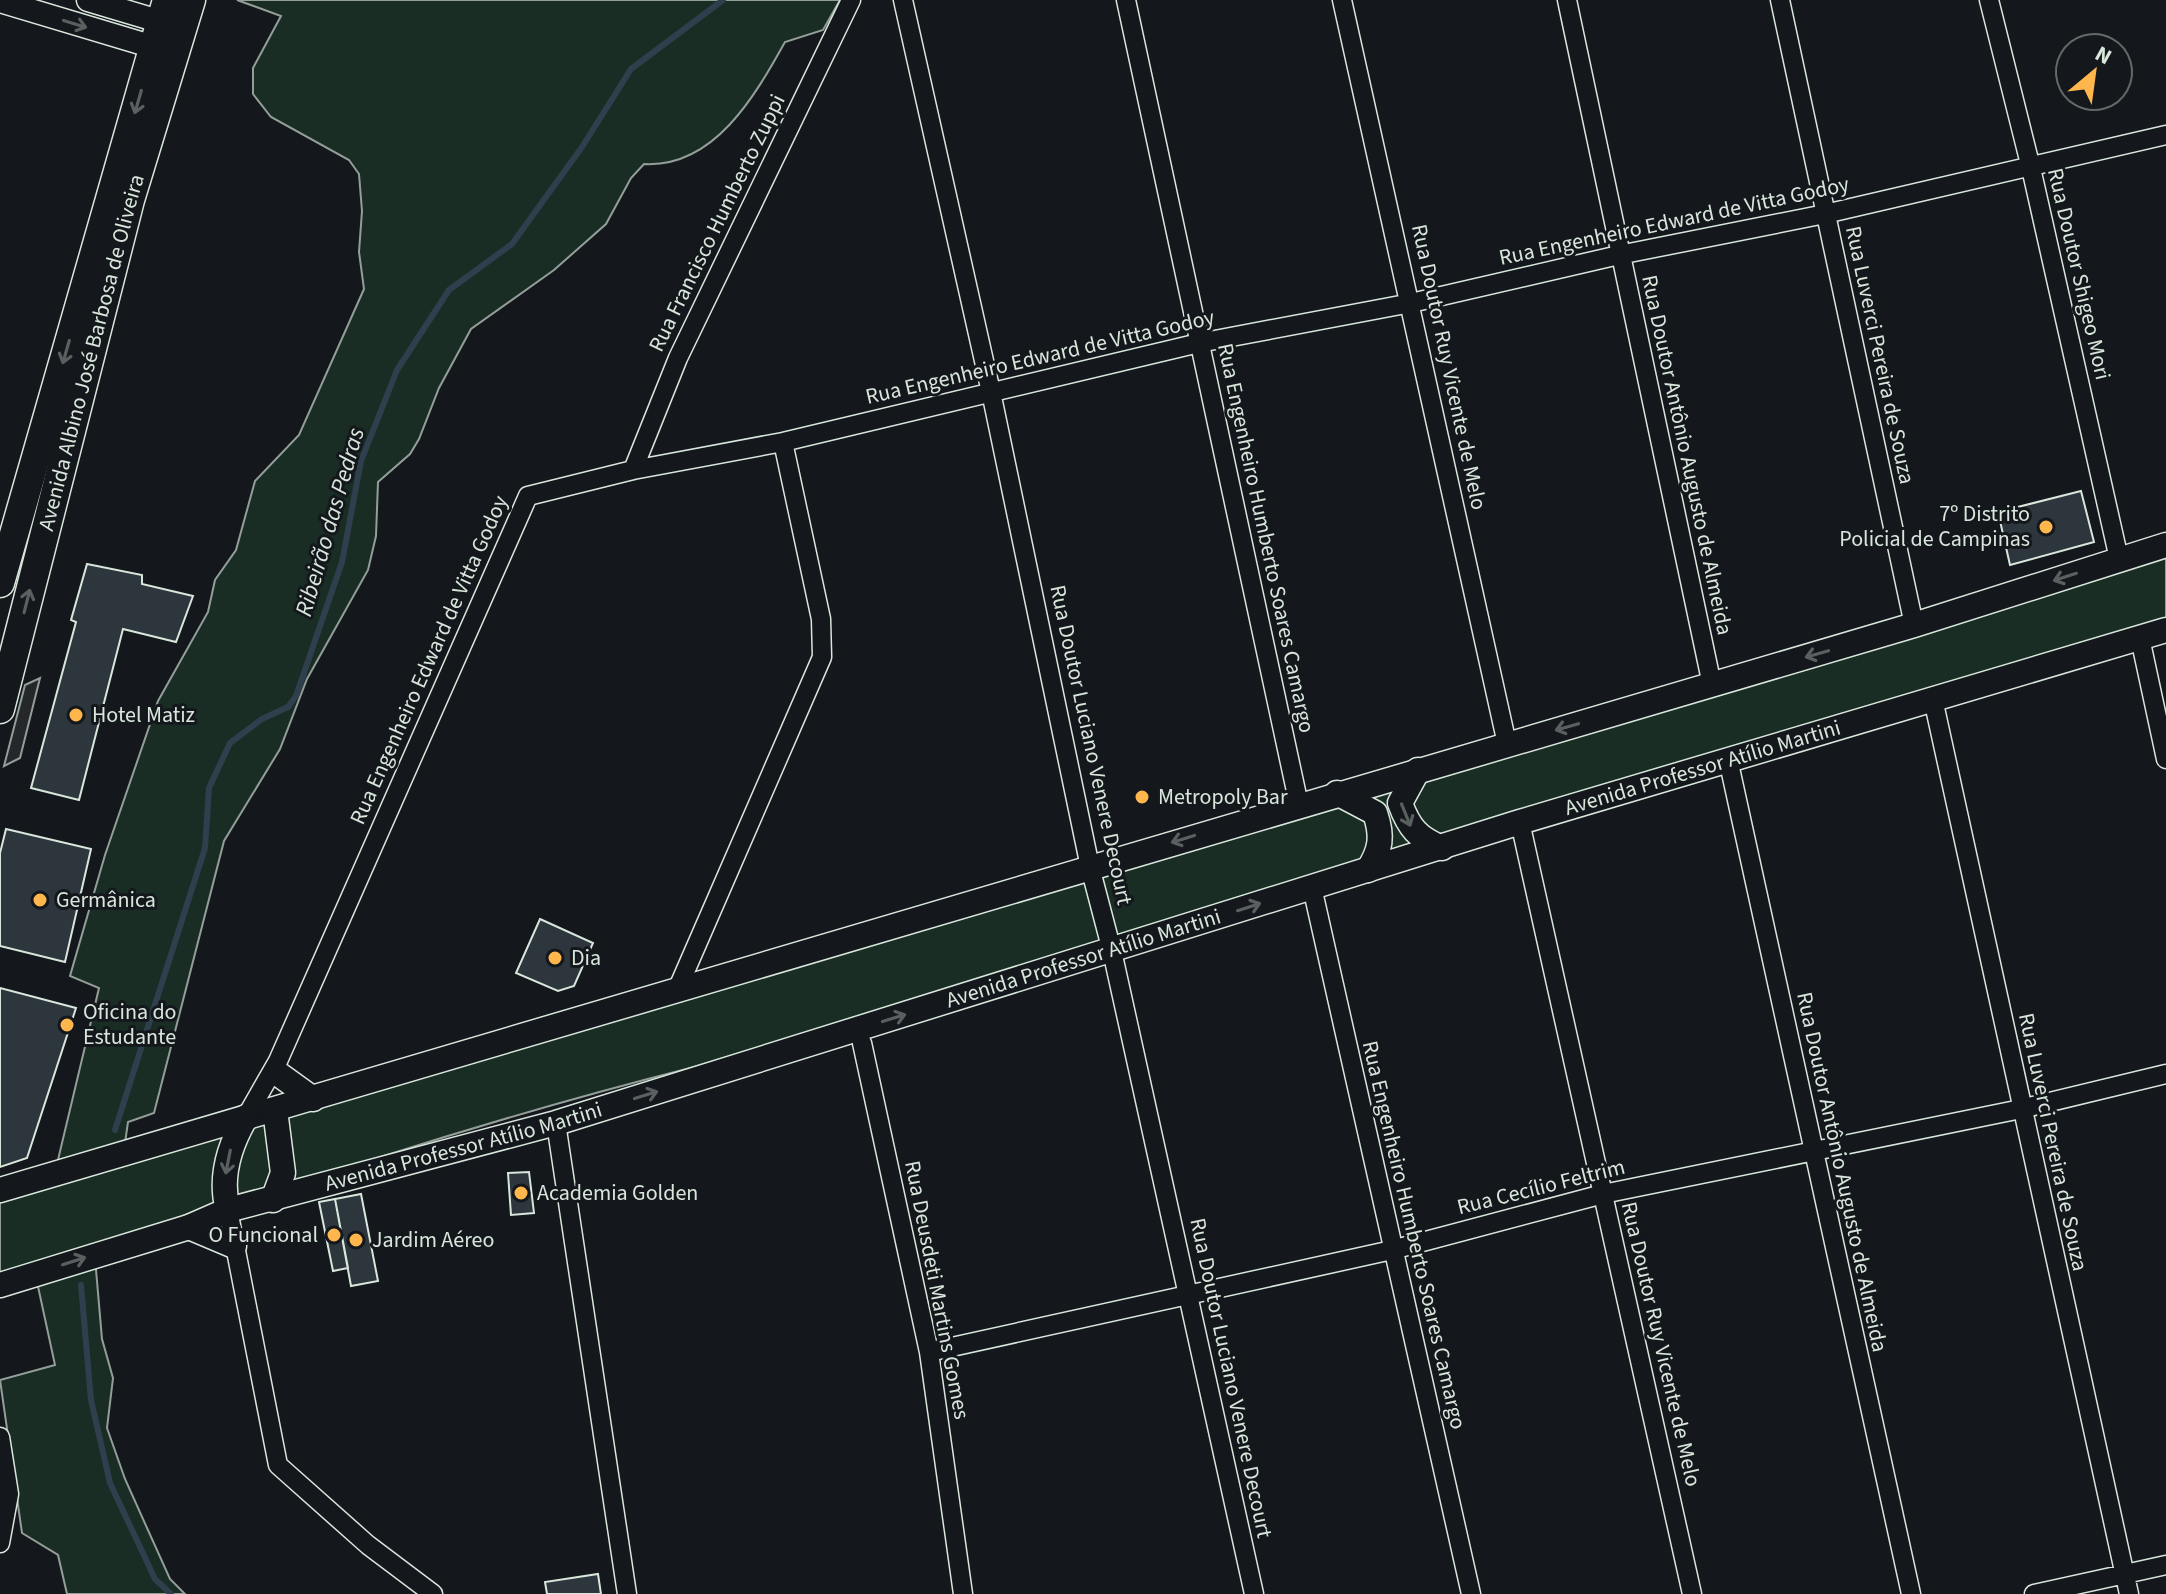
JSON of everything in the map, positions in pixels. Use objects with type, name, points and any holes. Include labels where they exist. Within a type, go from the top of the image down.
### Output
[{"type":"main road","name":"Avenida Albino José Barbosa de Oliveira","points":[[0,583],[168,31],[191,0]]},
{"type":"main road","name":"Avenida Albino José Barbosa de Oliveira","points":[[0,709],[130,200],[168,31]]},
{"type":"main road","points":[[0,1190],[1914,625],[2166,545]]},
{"type":"main road","name":"Avenida Professor Atílio Martini","points":[[0,1285],[189,1227],[228,1210],[556,1123],[1520,822],[2166,630]]},
{"type":"main road","points":[[1418,770],[1400,803],[1407,824],[1422,840],[1442,848]]},
{"type":"main road","points":[[1337,793],[1375,813],[1380,829],[1380,851],[1368,870]]},
{"type":"main road","points":[[277,1067],[313,1099]]},
{"type":"main road","points":[[273,1200],[283,1173],[275,1110]]},
{"type":"main road","points":[[228,1210],[224,1195],[226,1162],[246,1117]]},
{"type":"main road","points":[[189,1227],[234,1246]]},
{"type":"street","points":[[88,0],[168,31]]},
{"type":"street","name":"Rua Francisco Humberto Zuppi","points":[[633,470],[678,358],[851,0]]},
{"type":"street","name":"Rua Doutor Luciano Venere Decourt","points":[[903,0],[991,392],[1090,867],[1112,951],[1254,1594]]},
{"type":"street","name":"Rua Engenheiro Humberto Soares Camargo","points":[[1126,0],[1299,805]]},
{"type":"street","name":"Rua Doutor Ruy Vicente de Melo","points":[[1342,0],[1507,744]]},
{"type":"street","name":"Rua Doutor Antônio Augusto de Almeida","points":[[1567,0],[1712,685]]},
{"type":"street","name":"Rua Luverci Pereira de Souza","points":[[1780,0],[1914,625]]},
{"type":"street","name":"Rua Doutor Shigeo Mori","points":[[1989,0],[2031,168],[2119,559]]},
{"type":"street","points":[[0,1],[168,31]]},
{"type":"street","name":"Rua Engenheiro Edward de Vitta Godoy","points":[[246,1117],[277,1067],[528,496],[633,470],[783,442],[1199,343],[1411,303],[1619,255],[1825,214],[2166,135]]},
{"type":"street","points":[[677,990],[822,657],[821,619],[783,442]]},
{"type":"street","points":[[2140,638],[2166,759]]},
{"type":"street","name":"Rua Luverci Pereira de Souza","points":[[1933,699],[2129,1594]]},
{"type":"street","name":"Rua Doutor Antônio Augusto de Almeida","points":[[1728,759],[1911,1594]]},
{"type":"street","name":"Rua Doutor Ruy Vicente de Melo","points":[[1520,822],[1692,1594]]},
{"type":"street","name":"Rua Engenheiro Humberto Soares Camargo","points":[[1312,887],[1471,1594]]},
{"type":"street","name":"Rua Deusdeti Martins Gomes","points":[[862,1043],[929,1352],[963,1594]]},
{"type":"street","name":"Rua Engenheiro Edward de Vitta Godoy","points":[[275,1110],[277,1067]]},
{"type":"street","name":"Rua Cecílio Feltrim","points":[[929,1352],[1392,1250],[1603,1194],[2021,1109],[2166,1074]]},
{"type":"street","points":[[556,1123],[627,1594]]},
{"type":"street","points":[[228,1210],[278,1465],[368,1545],[433,1594]]},
{"type":"street","points":[[0,1437],[9,1494],[0,1543]]},
{"type":"street","points":[[2034,1594],[2166,1565]]},
{"type":"green space","points":[[237,0],[840,0],[823,30],[785,42],[730,125],[691,154],[669,162],[644,164],[631,178],[606,224],[554,270],[471,329],[439,388],[410,454],[378,482],[376,536],[368,570],[307,679],[280,749],[224,841],[154,1113],[128,1122],[125,1143],[57,1164],[99,988],[70,976],[105,855],[158,701],[208,612],[215,580],[236,550],[255,481],[299,435],[364,289],[359,252],[362,211],[359,174],[349,160],[271,117],[253,94],[253,68],[281,16]]},
{"type":"green space","points":[[2166,549],[2166,625],[694,1067],[467,1130],[243,1203],[95,1258],[102,1339],[113,1378],[107,1428],[125,1479],[170,1579],[185,1594],[67,1594],[58,1555],[22,1533],[0,1380],[55,1365],[34,1268],[0,1278],[0,1194]]},
{"type":"shaded area","points":[[40,678],[20,758],[4,766],[25,685]]},
{"type":"building","name":"7º Distrito Policial de Campinas","points":[[2081,491],[2094,542],[2010,565],[1998,512]]},
{"type":"building","name":"Hotel Matiz","points":[[87,564],[142,575],[142,584],[193,596],[176,642],[123,629],[79,800],[31,788],[76,622],[71,620]]},
{"type":"building","name":"Germânica","points":[[6,829],[91,849],[65,962],[0,946],[0,853]]},
{"type":"building","name":"Dia","points":[[540,919],[593,943],[574,986],[558,991],[516,973]]},
{"type":"building","points":[[0,988],[76,1008],[27,1158],[0,1167]]},
{"type":"building","name":"Academia Golden","points":[[529,1172],[534,1213],[511,1215],[508,1173]]},
{"type":"building","name":"Jardim Aéreo","points":[[361,1194],[378,1281],[351,1286],[335,1199]]},
{"type":"building","name":"O Funcional","points":[[335,1199],[348,1268],[333,1271],[319,1202]]},
{"type":"building","points":[[598,1574],[601,1594],[547,1594],[545,1582]]},
{"type":"waterway","name":"Ribeirão das Pedras","points":[[115,1130],[205,848],[209,788],[230,743],[262,719],[288,707],[296,696],[342,562],[361,461],[397,370],[449,290],[512,244],[582,147],[631,69],[723,0]]},
{"type":"waterway","points":[[81,1285],[91,1400],[110,1483],[155,1579],[171,1594]]},
{"type":"place","name":"7º Distrito Policial de Campinas","points":[[2046,527]]},
{"type":"place","name":"Hotel Matiz","points":[[76,715]]},
{"type":"place","name":"Metropoly Bar","points":[[1142,797]]},
{"type":"place","name":"Germânica","points":[[40,900]]},
{"type":"place","name":"Dia","points":[[555,958]]},
{"type":"place","name":"Oficina do Estudante","points":[[67,1025]]},
{"type":"place","name":"Academia Golden","points":[[521,1193]]},
{"type":"place","name":"O Funcional","points":[[334,1235]]},
{"type":"place","name":"Jardim Aéreo","points":[[356,1240]]}]
